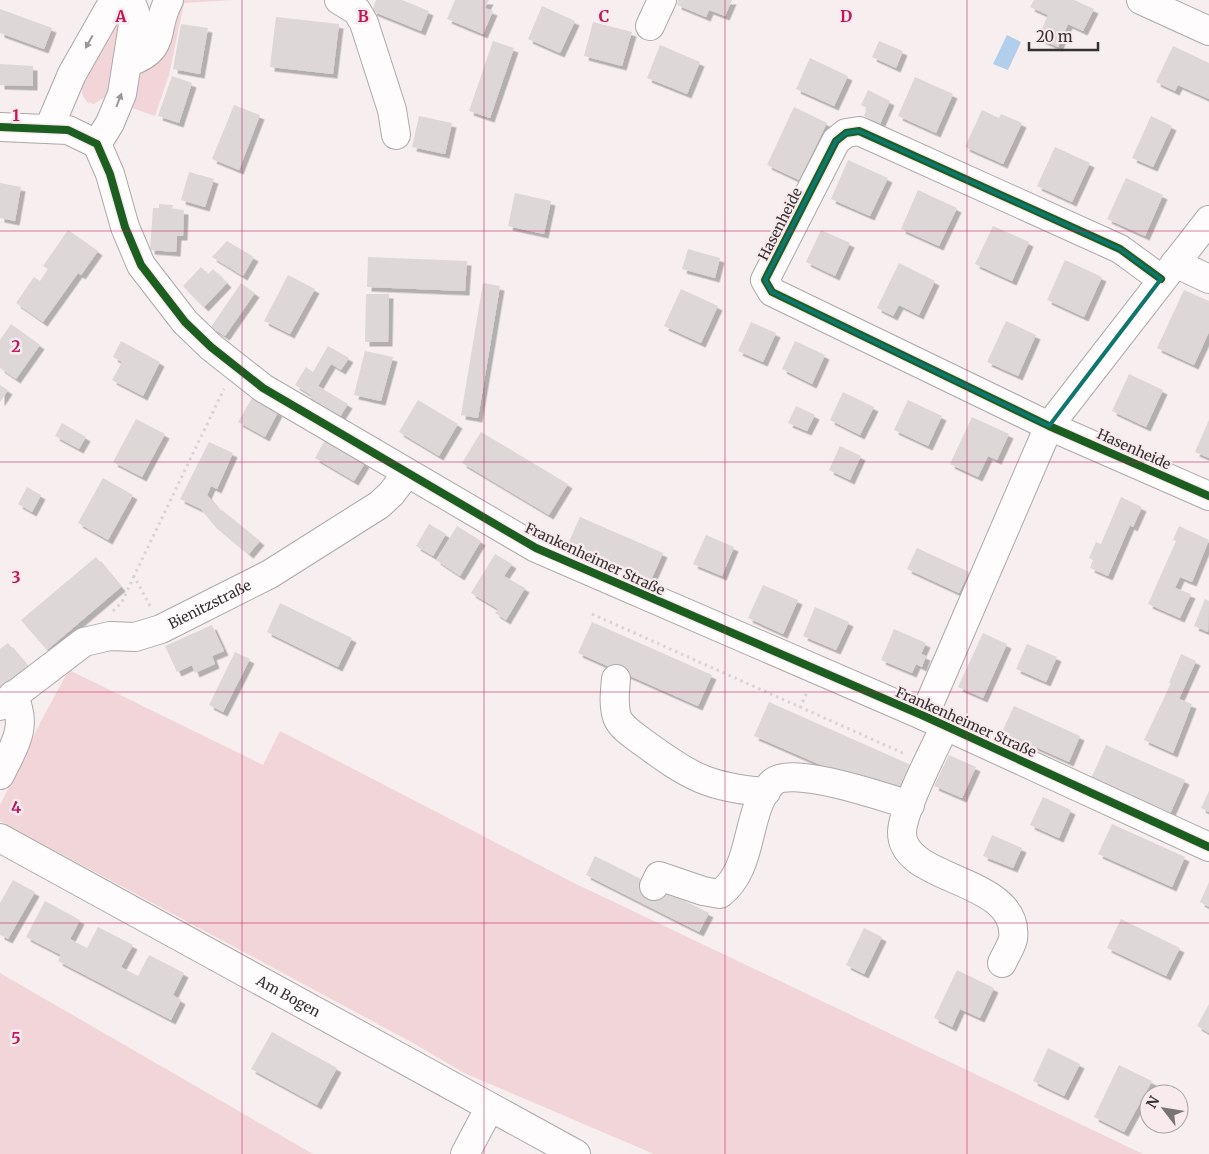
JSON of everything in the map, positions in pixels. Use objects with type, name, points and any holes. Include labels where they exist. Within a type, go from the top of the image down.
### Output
[{"type":"street","points":[[127,64],[142,58],[152,50],[169,0]]},
{"type":"street","points":[[339,0],[357,11],[364,23],[392,110],[396,135]]},
{"type":"street","points":[[650,26],[662,0]]},
{"type":"street","points":[[1141,0],[1209,31]]},
{"type":"street","points":[[0,127],[68,130],[97,144],[110,123],[122,94],[135,12],[114,1],[72,74],[49,128]]},
{"type":"street","name":"Hasenheide","points":[[1168,271],[859,131],[846,133],[836,141],[765,280],[772,292],[1049,426],[1209,496]]},
{"type":"street","name":"Frankenheimer Straße","points":[[97,144],[110,174],[125,227],[141,265],[185,322],[263,388],[536,548],[935,721],[1209,847]]},
{"type":"street","points":[[1002,963],[1012,939],[1009,917],[995,899],[916,860],[906,847],[902,833],[910,805],[928,764],[935,721],[1049,426],[1209,220]]},
{"type":"street","points":[[1168,271],[1209,279]]},
{"type":"street","name":"Bienitzstraße","points":[[7,700],[84,642],[110,636],[135,636],[162,629],[270,574],[379,505],[391,494],[406,473]]},
{"type":"street","points":[[616,678],[614,700],[617,718],[627,730],[671,764],[704,781],[732,789],[766,792]]},
{"type":"street","points":[[0,775],[18,736],[22,719],[7,700]]},
{"type":"street","points":[[654,886],[659,876],[703,891],[720,894],[731,886],[744,858],[753,822],[766,792],[774,781],[787,778],[837,782],[910,805]]},
{"type":"street","name":"Am Bogen","points":[[0,838],[576,1154]]},
{"type":"street","points":[[464,1154],[490,1108]]},
{"type":"path","points":[[162,629],[134,576],[235,366]]},
{"type":"path","points":[[592,614],[928,764]]},
{"type":"path","points":[[800,708],[808,689]]},
{"type":"highlighted area","points":[[859,131],[1120,249],[1161,279],[1049,426],[772,292],[765,280],[836,141],[846,133]]},
{"type":"shaded area","points":[[180,0],[234,0],[184,3],[169,75],[155,116],[132,108],[137,73]]},
{"type":"shaded area","points":[[116,20],[122,23],[110,94],[94,104],[87,102],[82,94],[82,80]]},
{"type":"shaded area","points":[[69,670],[263,765],[280,731],[574,883],[1143,1154],[654,1154],[464,1073],[415,1044],[0,821],[0,805],[41,721]]},
{"type":"shaded area","points":[[0,973],[313,1154],[0,1154]]},
{"type":"water","points":[[1007,35],[1021,42],[1008,70],[993,64]]},
{"type":"building","points":[[376,0],[402,0],[429,11],[421,31],[372,11]]},
{"type":"building","points":[[455,0],[489,0],[485,8],[493,11],[483,34],[447,19]]},
{"type":"building","points":[[678,0],[732,0],[725,16],[709,10],[706,17],[677,5]]},
{"type":"building","points":[[1034,0],[1074,0],[1094,9],[1083,31],[1068,24],[1058,47],[1038,38],[1048,15],[1030,7]]},
{"type":"building","points":[[542,6],[575,21],[560,53],[528,39]]},
{"type":"building","points":[[0,9],[52,28],[44,49],[0,33]]},
{"type":"building","points":[[276,17],[339,24],[333,74],[270,67]]},
{"type":"building","points":[[593,22],[632,32],[622,66],[584,56]]},
{"type":"building","points":[[181,24],[208,28],[200,74],[173,69]]},
{"type":"building","points":[[493,41],[514,48],[490,118],[469,111]]},
{"type":"building","points":[[879,41],[903,51],[896,68],[872,57]]},
{"type":"building","points":[[660,45],[700,62],[687,94],[647,78]]},
{"type":"building","points":[[1173,46],[1209,63],[1209,99],[1178,85],[1175,91],[1156,82]]},
{"type":"building","points":[[810,58],[848,76],[834,106],[796,89]]},
{"type":"building","points":[[0,64],[33,66],[33,86],[0,85]]},
{"type":"building","points":[[172,76],[192,83],[179,123],[158,116]]},
{"type":"building","points":[[915,77],[953,94],[936,133],[898,116]]},
{"type":"building","points":[[868,90],[890,101],[880,124],[864,116],[867,108],[861,105]]},
{"type":"building","points":[[234,105],[260,115],[239,170],[212,159]]},
{"type":"building","points":[[794,107],[827,123],[799,180],[767,165]]},
{"type":"building","points":[[982,110],[999,118],[1001,114],[1022,123],[1003,164],[965,147]]},
{"type":"building","points":[[419,116],[452,123],[445,154],[412,147]]},
{"type":"building","points":[[1151,116],[1172,126],[1153,167],[1132,158]]},
{"type":"building","points":[[1055,147],[1090,163],[1072,202],[1037,186]]},
{"type":"building","points":[[848,160],[888,178],[870,216],[831,199]]},
{"type":"building","points":[[189,172],[214,179],[205,207],[181,200]]},
{"type":"building","points":[[1126,178],[1163,195],[1145,236],[1107,219]]},
{"type":"building","points":[[0,183],[21,187],[15,221],[0,218]]},
{"type":"building","points":[[918,190],[957,208],[939,246],[901,229]]},
{"type":"building","points":[[515,193],[551,201],[544,234],[508,226]]},
{"type":"building","points":[[159,204],[173,205],[172,209],[184,210],[183,236],[177,236],[176,252],[150,250],[153,208],[159,208]]},
{"type":"building","points":[[993,226],[1029,242],[1012,281],[975,264]]},
{"type":"building","points":[[68,230],[98,251],[81,275],[78,273],[43,322],[16,303],[34,277],[40,281],[48,269],[43,266]]},
{"type":"building","points":[[821,230],[850,243],[835,276],[806,262]]},
{"type":"building","points":[[227,241],[254,257],[243,276],[212,257]]},
{"type":"building","points":[[688,249],[720,258],[715,278],[682,269]]},
{"type":"building","points":[[368,257],[467,261],[465,291],[367,287]]},
{"type":"building","points":[[1065,260],[1102,277],[1084,317],[1047,300]]},
{"type":"building","points":[[899,263],[935,281],[919,315],[899,305],[893,316],[877,308]]},
{"type":"building","points":[[201,267],[208,274],[213,269],[227,283],[204,307],[183,286]]},
{"type":"building","points":[[288,275],[315,289],[290,334],[264,321]]},
{"type":"building","points":[[241,283],[255,293],[225,336],[211,327]]},
{"type":"building","points":[[483,283],[500,286],[478,418],[461,415]]},
{"type":"building","points":[[681,289],[718,306],[701,343],[664,326]]},
{"type":"building","points":[[1184,290],[1209,301],[1209,332],[1194,365],[1157,348]]},
{"type":"building","points":[[366,294],[389,294],[388,342],[365,342]]},
{"type":"building","points":[[1006,321],[1036,335],[1018,376],[987,362]]},
{"type":"building","points":[[751,322],[776,333],[763,362],[738,351]]},
{"type":"building","points":[[11,324],[40,345],[16,379],[0,368],[0,340]]},
{"type":"building","points":[[121,341],[160,362],[143,396],[112,380],[122,362],[113,357]]},
{"type":"building","points":[[795,341],[825,355],[812,384],[782,369]]},
{"type":"building","points":[[328,346],[349,358],[341,370],[331,364],[318,386],[348,404],[338,420],[308,402],[312,396],[295,385],[306,367],[313,372]]},
{"type":"building","points":[[365,351],[393,357],[381,401],[354,395]]},
{"type":"building","points":[[1129,374],[1163,390],[1146,427],[1112,411]]},
{"type":"building","points":[[0,385],[8,390],[0,402]]},
{"type":"building","points":[[843,392],[874,407],[860,435],[830,420]]},
{"type":"building","points":[[252,398],[278,412],[265,437],[238,422]]},
{"type":"building","points":[[418,400],[458,424],[439,456],[399,432]]},
{"type":"building","points":[[908,400],[942,416],[928,446],[894,430]]},
{"type":"building","points":[[796,406],[815,415],[807,431],[788,423]]},
{"type":"building","points":[[972,417],[1009,434],[997,460],[988,456],[978,477],[950,464]]},
{"type":"building","points":[[136,419],[165,434],[142,477],[113,462]]},
{"type":"building","points":[[1209,420],[1209,458],[1195,452]]},
{"type":"building","points":[[62,423],[86,437],[79,449],[55,436]]},
{"type":"building","points":[[481,432],[568,484],[549,515],[462,463]]},
{"type":"building","points":[[325,440],[365,463],[354,481],[315,458]]},
{"type":"building","points":[[209,442],[233,453],[217,489],[211,486],[207,495],[221,512],[222,510],[260,541],[249,554],[212,523],[201,509],[180,499]]},
{"type":"building","points":[[840,446],[861,456],[850,480],[829,470]]},
{"type":"building","points":[[103,478],[133,495],[108,540],[78,523]]},
{"type":"building","points":[[27,487],[41,495],[32,512],[18,504]]},
{"type":"building","points":[[1121,497],[1142,507],[1133,527],[1130,525],[1108,576],[1090,568],[1093,560],[1089,558],[1096,542],[1101,544]]},
{"type":"building","points":[[580,517],[663,553],[651,580],[568,544]]},
{"type":"building","points":[[429,524],[446,534],[433,556],[416,546]]},
{"type":"building","points":[[457,526],[481,541],[460,576],[436,560]]},
{"type":"building","points":[[1179,526],[1209,540],[1192,582],[1180,577],[1175,588],[1191,594],[1180,618],[1148,604],[1176,541],[1173,540]]},
{"type":"building","points":[[706,535],[734,547],[722,576],[693,564]]},
{"type":"building","points":[[917,548],[969,572],[959,593],[907,569]]},
{"type":"building","points":[[495,554],[512,564],[504,576],[525,588],[506,620],[495,613],[498,609],[471,593]]},
{"type":"building","points":[[96,557],[121,587],[47,650],[21,620]]},
{"type":"building","points":[[763,585],[798,600],[783,634],[748,618]]},
{"type":"building","points":[[1205,599],[1209,601],[1208,632],[1194,626]]},
{"type":"building","points":[[280,603],[352,638],[338,667],[267,632]]},
{"type":"building","points":[[815,607],[849,622],[836,650],[803,636]]},
{"type":"building","points":[[592,622],[712,675],[698,706],[578,653]]},
{"type":"building","points":[[212,625],[224,651],[212,656],[215,664],[195,673],[192,665],[177,672],[165,646]]},
{"type":"building","points":[[894,629],[926,643],[921,654],[926,656],[922,667],[916,664],[912,673],[881,660]]},
{"type":"building","points":[[983,633],[1007,644],[983,698],[958,687]]},
{"type":"building","points":[[8,643],[29,668],[0,692],[0,649]]},
{"type":"building","points":[[1027,644],[1057,657],[1046,682],[1016,669]]},
{"type":"building","points":[[235,652],[250,659],[223,712],[209,705]]},
{"type":"building","points":[[1181,654],[1196,661],[1179,699],[1192,704],[1173,753],[1144,740],[1171,683],[1169,683]]},
{"type":"building","points":[[769,702],[911,765],[897,798],[754,736]]},
{"type":"building","points":[[1014,706],[1080,736],[1069,762],[1002,732]]},
{"type":"building","points":[[1106,745],[1185,780],[1169,816],[1090,781]]},
{"type":"building","points":[[949,755],[976,767],[962,798],[934,786]]},
{"type":"building","points":[[1209,791],[1209,812],[1201,808]]},
{"type":"building","points":[[1043,797],[1071,810],[1059,838],[1030,825]]},
{"type":"building","points":[[1112,824],[1185,857],[1172,887],[1098,854]]},
{"type":"building","points":[[992,835],[1022,848],[1013,868],[983,856]]},
{"type":"building","points":[[595,856],[709,913],[699,932],[586,875]]},
{"type":"building","points":[[13,880],[35,892],[8,939],[0,935],[0,903]]},
{"type":"building","points":[[1209,882],[1209,907],[1200,902]]},
{"type":"building","points":[[45,901],[80,920],[70,939],[87,948],[98,927],[133,945],[121,967],[138,976],[149,955],[184,973],[173,995],[181,1000],[171,1020],[58,961],[61,955],[26,937]]},
{"type":"building","points":[[1121,919],[1180,948],[1166,976],[1107,948]]},
{"type":"building","points":[[864,928],[882,937],[864,974],[846,965]]},
{"type":"building","points":[[957,970],[994,988],[980,1018],[960,1009],[952,1027],[934,1018]]},
{"type":"building","points":[[1209,1004],[1209,1033],[1197,1026]]},
{"type":"building","points":[[272,1032],[337,1068],[317,1105],[251,1069]]},
{"type":"building","points":[[1048,1048],[1080,1064],[1064,1096],[1033,1081]]},
{"type":"building","points":[[1119,1065],[1152,1081],[1150,1084],[1139,1084],[1139,1105],[1124,1132],[1094,1117]]},
{"type":"cycle path","points":[[0,127],[68,130],[97,144],[110,174],[125,227],[141,265],[185,322],[211,347],[263,388],[536,548],[924,716],[1209,847]]},
{"type":"cycle path","points":[[1161,279],[1120,249],[859,131],[846,133],[836,141],[765,280],[772,292],[1049,426],[1209,496]]}]
